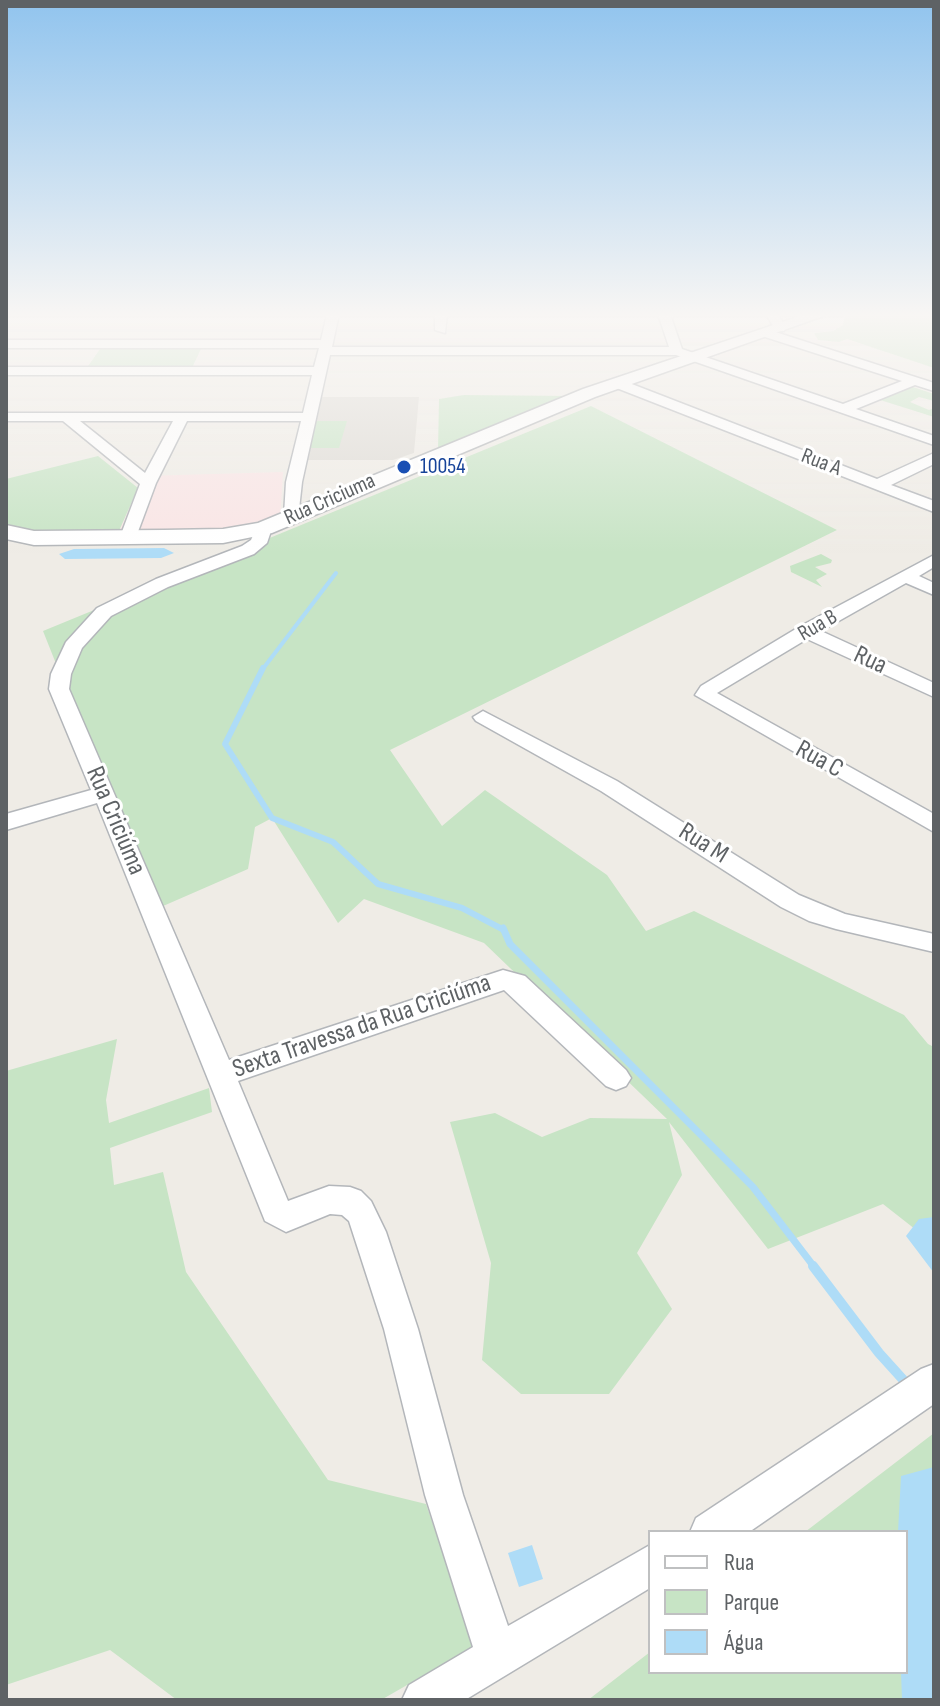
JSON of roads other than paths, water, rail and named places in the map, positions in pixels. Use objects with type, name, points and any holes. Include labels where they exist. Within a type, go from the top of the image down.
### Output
[{"type":"main road","name":"Rua Criciuma","points":[[7,533],[34,538],[223,536],[264,528],[433,455],[594,394]]},
{"type":"street","points":[[292,515],[294,482],[316,394]]},
{"type":"street","name":"Rua A","points":[[644,394],[934,507]]},
{"type":"street","points":[[798,394],[934,441]]},
{"type":"street","points":[[844,409],[882,394]]},
{"type":"street","points":[[6,417],[310,417]]},
{"type":"street","points":[[66,417],[148,483]]},
{"type":"street","points":[[128,537],[148,483],[182,417]]},
{"type":"street","points":[[878,485],[934,458]]},
{"type":"street","name":"Rua Criciúma","points":[[264,528],[259,543],[248,550],[114,606],[93,621],[73,646],[61,674],[59,689],[276,1211],[286,1217],[329,1200],[350,1201],[360,1211],[401,1329],[444,1495],[498,1657]]},
{"type":"street","name":"Rua B","points":[[705,695],[708,690],[806,631],[934,560]]},
{"type":"street","points":[[905,576],[934,590]]},
{"type":"street","name":"Rua","points":[[806,631],[934,691]]},
{"type":"street","name":"Rua C","points":[[705,695],[934,824]]},
{"type":"street","name":"Rua M","points":[[483,717],[609,786],[790,901],[818,915],[845,923],[934,943]]},
{"type":"street","points":[[6,822],[103,794]]},
{"type":"street","name":"Sexta Travessa da Rua Criciúma","points":[[221,1075],[503,980],[515,983],[616,1078]]},
{"type":"street","points":[[714,1530],[934,1382]]},
{"type":"street","points":[[424,1700],[648,1566]]},
{"type":"water","points":[[164,548],[174,553],[161,558],[65,559],[59,554],[74,549]]},
{"type":"water","points":[[934,1217],[934,1273],[906,1236],[919,1219]]},
{"type":"water","points":[[934,1467],[934,1700],[902,1700],[901,1674],[908,1674],[908,1530],[898,1530],[901,1476]]},
{"type":"water","points":[[532,1545],[543,1579],[519,1587],[508,1553]]},
{"type":"waterway","points":[[262,670],[336,573]]},
{"type":"waterway","points":[[262,670],[225,744],[272,818],[333,842],[378,884],[462,908],[504,930]]},
{"type":"waterway","points":[[504,930],[510,944],[753,1187],[815,1268]]},
{"type":"waterway","points":[[813,1266],[879,1353],[907,1384]]},
{"type":"place","name":"10054","points":[[404,467]]}]
